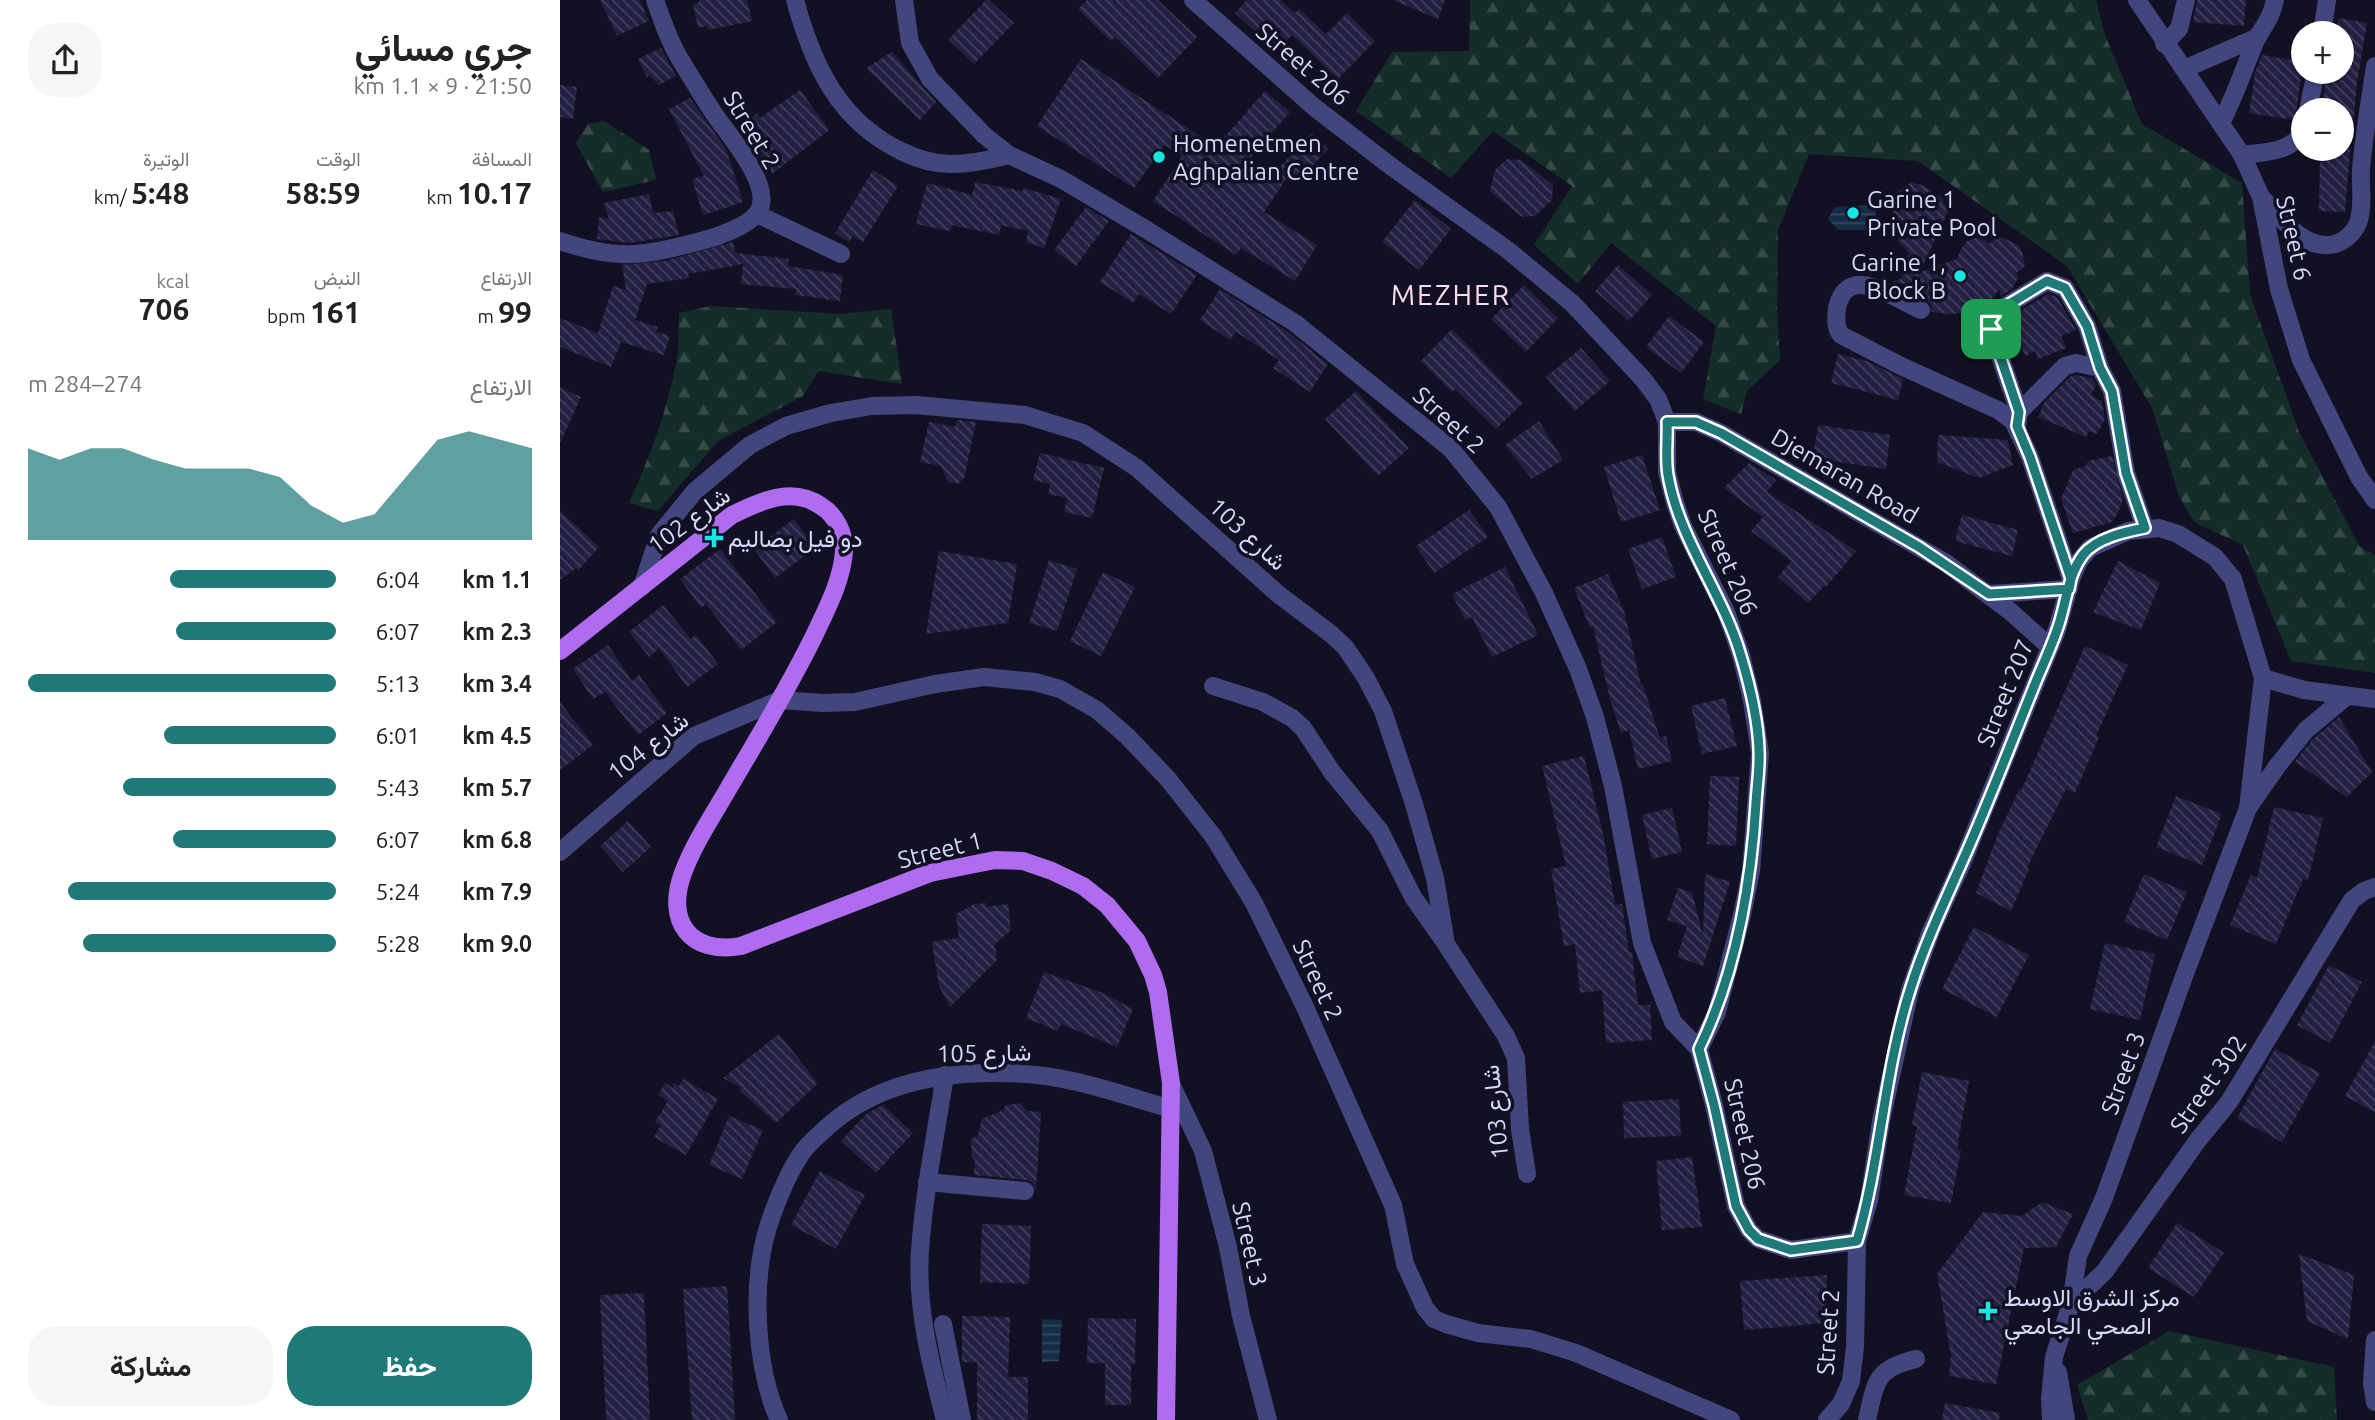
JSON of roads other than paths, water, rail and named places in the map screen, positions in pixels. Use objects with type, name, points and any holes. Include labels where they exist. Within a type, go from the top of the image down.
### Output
[{"type":"main road","name":"شارع 102","points":[[560,651],[732,515],[758,502],[796,496],[812,500],[830,512],[838,525],[844,546],[830,603],[780,700]]},
{"type":"main road","name":"Street 1","points":[[780,700],[701,834],[682,876],[676,906],[681,926],[695,941],[728,948],[741,946],[930,873],[995,860],[1023,861],[1083,886],[1107,905],[1137,941],[1147,959],[1158,992],[1171,1083],[1166,1420]]},
{"type":"street","name":"Street 2","points":[[655,0],[678,55],[715,116],[746,158],[760,194],[761,203],[757,214]]},
{"type":"street","points":[[795,0],[811,47],[839,102],[857,123],[884,143],[922,161],[949,164],[986,161],[1009,155]]},
{"type":"street","points":[[904,0],[910,43],[929,79],[984,135],[1009,155]]},
{"type":"street","name":"Street 206","points":[[1193,0],[1314,107],[1509,251],[1573,304],[1643,379],[1658,399],[1667,422],[1667,472],[1675,503],[1693,549],[1726,612],[1741,655],[1752,700],[1760,753],[1751,871],[1717,1012],[1699,1049],[1736,1206],[1749,1230],[1758,1239],[1791,1250],[1857,1241]]},
{"type":"street","name":"Street 6","points":[[2137,0],[2164,44],[2242,155],[2262,197],[2279,289],[2301,360],[2360,477],[2375,500]]},
{"type":"street","points":[[2164,44],[2179,29],[2186,0]]},
{"type":"street","points":[[2221,123],[2233,101],[2258,37],[2269,20],[2275,0]]},
{"type":"street","points":[[2324,21],[2327,0]]},
{"type":"street","points":[[2184,69],[2258,37]]},
{"type":"street","points":[[2262,197],[2299,235],[2311,243],[2325,246],[2339,243],[2351,234],[2358,222],[2361,170],[2375,66]]},
{"type":"street","points":[[2242,155],[2286,148],[2291,144]]},
{"type":"street","name":"Street 2","points":[[1009,155],[1061,179],[1295,323],[1451,449],[1498,507],[1544,593],[1578,669],[1595,717],[1613,786],[1642,943],[1673,1022],[1699,1049]]},
{"type":"street","points":[[560,241],[613,255],[642,254],[716,237],[735,229],[757,214],[841,254]]},
{"type":"street","points":[[1989,594],[2070,584],[1992,332],[1991,315],[2047,281],[2065,288],[2087,326],[2100,368],[2112,391],[2126,473],[2145,528]]},
{"type":"street","points":[[1921,310],[1877,289],[1852,285],[1839,302],[1837,327],[1841,335],[1901,366],[2018,419]]},
{"type":"street","points":[[2018,419],[2065,366],[2076,363],[2100,368]]},
{"type":"street","name":"شارع 103","points":[[642,587],[659,535],[695,491],[750,445],[786,426],[831,413],[872,406],[916,405],[1025,415],[1083,433],[1137,468],[1278,594],[1331,634],[1357,662],[1383,712],[1414,804],[1435,878],[1446,944],[1513,1048],[1518,1065],[1520,1129],[1527,1174]]},
{"type":"street","name":"Djemaran Road","points":[[1667,422],[1696,422],[1732,439],[1919,547],[1989,594],[2050,647]]},
{"type":"street","name":"Street 207","points":[[1857,1241],[1869,1200],[1881,1121],[1910,990],[1930,931],[1963,860],[2050,647],[2079,561],[2090,548],[2129,531],[2159,528],[2178,534],[2221,563],[2232,579],[2263,678],[2248,808]]},
{"type":"street","name":"Street 2","points":[[780,700],[855,702],[935,684],[984,677],[1035,681],[1060,689],[1097,710],[1127,736],[1168,779],[1213,836],[1254,903],[1309,1017],[1393,1205],[1405,1264],[1424,1308],[1434,1319],[1446,1324],[1478,1333],[1531,1339],[1576,1353],[1731,1420]]},
{"type":"street","points":[[2263,678],[2304,690],[2375,699]]},
{"type":"street","points":[[1213,686],[1263,702],[1292,718],[1303,728],[1332,772],[1380,831],[1413,897],[1446,944]]},
{"type":"street","points":[[2248,808],[2306,730],[2347,696]]},
{"type":"street","name":"شارع 104","points":[[560,852],[694,736],[780,700]]},
{"type":"street","name":"Street 3","points":[[2051,1420],[2054,1357],[2071,1304],[2078,1256],[2104,1198],[2248,808]]},
{"type":"street","name":"Street 302","points":[[2071,1304],[2105,1271],[2229,1102],[2352,900],[2375,887]]},
{"type":"street","points":[[945,1075],[920,1252],[923,1316],[929,1360],[945,1420]]},
{"type":"street","name":"شارع 105","points":[[779,1420],[772,1405],[757,1319],[763,1243],[790,1174],[802,1153],[841,1114],[877,1094],[945,1075],[1037,1076],[1089,1086],[1171,1109]]},
{"type":"street","name":"Street 3","points":[[1171,1083],[1203,1151],[1268,1420]]},
{"type":"street","points":[[928,1182],[1025,1191]]},
{"type":"street","name":"Street 2","points":[[1827,1420],[1840,1404],[1851,1381],[1855,1347],[1857,1241]]},
{"type":"street","points":[[943,1324],[962,1420]]},
{"type":"street","points":[[2375,1340],[2372,1383],[2375,1402]]},
{"type":"street","points":[[2054,1357],[2061,1381],[2066,1420]]},
{"type":"street","points":[[1867,1420],[1877,1378],[1896,1364],[1916,1359]]},
{"type":"water","name":"Garine 1 Private Pool","points":[[1875,205],[1876,230],[1838,230],[1828,219],[1835,207]]},
{"type":"water","points":[[1042,1319],[1062,1320],[1059,1361],[1042,1362]]},
{"type":"place","name":"Homenetmen Aghpalian Centre","points":[[1159,157]]},
{"type":"place","name":"Garine 1 Private Pool","points":[[1853,213]]},
{"type":"place","name":"Garine 1, Block B","points":[[1960,276]]},
{"type":"place","name":"دو فيل بصاليم","points":[[714,538]]},
{"type":"place","name":"مركز الشرق الاوسط الصحي الجامعي","points":[[1988,1311]]},
{"type":"district","name":"MEZHER","points":[[1451,294]]}]
